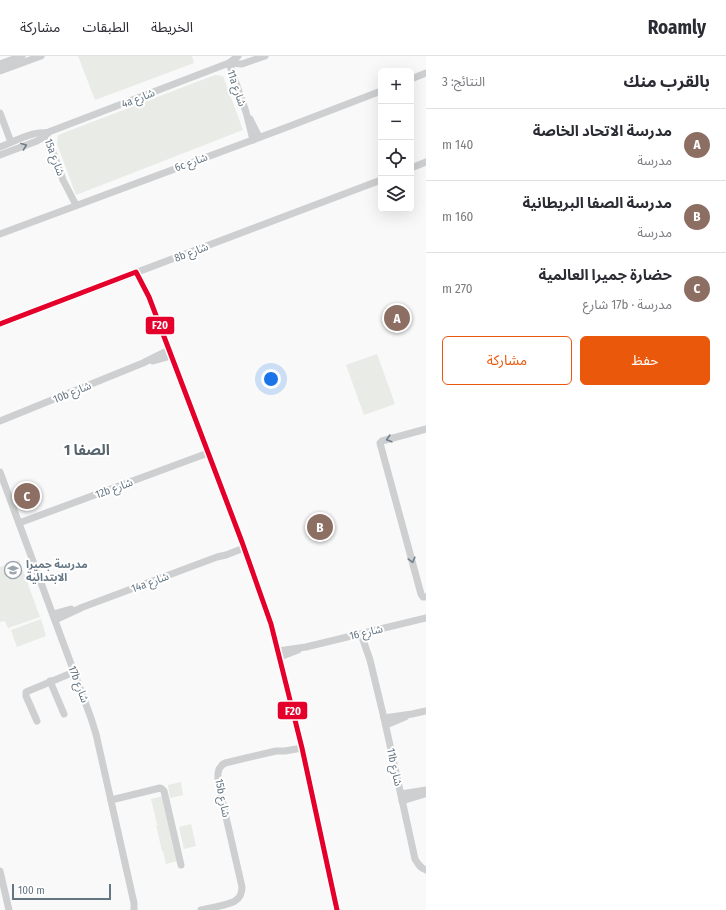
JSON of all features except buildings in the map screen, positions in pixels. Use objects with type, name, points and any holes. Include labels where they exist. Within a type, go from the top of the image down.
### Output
[{"type":"street","points":[[0,64],[22,56]]},
{"type":"street","points":[[0,71],[41,56]]},
{"type":"street","name":"4a شارع","points":[[0,147],[37,133],[46,133],[229,63],[238,56]]},
{"type":"street","name":"4a شارع","points":[[229,63],[242,64],[265,56]]},
{"type":"street","name":"11a شارع","points":[[229,63],[256,138]]},
{"type":"street","points":[[414,78],[426,73]]},
{"type":"street","name":"6c شارع","points":[[0,234],[378,92]]},
{"type":"street","points":[[0,113],[11,142]]},
{"type":"street","name":"4a شارع","points":[[0,155],[37,141],[46,133]]},
{"type":"street","name":"15a شارع","points":[[46,133],[65,189],[73,206]]},
{"type":"street","points":[[414,167],[426,162]]},
{"type":"street","name":"8b شارع","points":[[0,324],[378,181]]},
{"type":"street","points":[[139,271],[148,289],[149,297],[243,545],[271,624],[301,745],[337,910]]},
{"type":"street","name":"10b شارع","points":[[0,421],[143,362],[170,353]]},
{"type":"street","points":[[426,428],[382,441],[380,443],[418,583],[422,595],[426,597]]},
{"type":"street","name":"12b شارع","points":[[19,523],[208,453]]},
{"type":"street","name":"17b شارع","points":[[0,472],[95,730],[135,908]]},
{"type":"street","name":"14a شارع","points":[[54,617],[226,555],[243,545]]},
{"type":"street","points":[[418,583],[426,581]]},
{"type":"street","name":"شارع 16","points":[[279,654],[426,618]]},
{"type":"street","name":"11b شارع","points":[[363,633],[370,651],[370,660],[415,859],[417,864],[426,870]]},
{"type":"street","points":[[37,721],[26,693],[27,691],[74,672]]},
{"type":"street","points":[[50,682],[64,714]]},
{"type":"street","points":[[385,721],[426,711]]},
{"type":"street","name":"15b شارع","points":[[201,910],[235,901],[240,895],[242,887],[218,782],[218,773],[222,765],[276,751],[285,751],[301,745]]},
{"type":"street","points":[[111,800],[160,788],[162,789],[164,791],[181,865]]},
{"type":"street","points":[[401,798],[426,792]]},
{"type":"street","points":[[0,871],[9,910]]},
{"type":"shaded area","points":[[78,56],[192,56],[194,63],[95,100]]},
{"type":"shaded area","points":[[215,75],[223,76],[243,130],[76,195],[57,144],[58,135]]},
{"type":"shaded area","points":[[377,354],[395,404],[364,415],[346,365]]},
{"type":"shaded area","points":[[19,560],[40,617],[8,628],[5,621],[0,622],[0,567]]},
{"type":"shaded area","points":[[41,619],[46,636],[17,647],[11,630]]},
{"type":"shaded area","points":[[181,782],[183,795],[170,798],[168,785]]},
{"type":"shaded area","points":[[163,796],[178,861],[166,864],[156,825],[159,824],[157,824],[151,799]]},
{"type":"shaded area","points":[[191,824],[196,846],[184,849],[179,827]]},
{"type":"transit line","name":"F20","points":[[0,324],[136,272],[149,297],[242,542],[271,624],[302,748],[337,910]]},
{"type":"place","name":"مدرسة الاتحاد الخاصة","points":[[397,318]]},
{"type":"place","name":"حضارة جميرا العالمية","points":[[27,496]]},
{"type":"place","name":"مدرسة الصفا البريطانية","points":[[320,527]]},
{"type":"place","name":"مدرسة جميرا الابتدائية","points":[[13,570]]},
{"type":"district","name":"الصفا 1","points":[[87,450]]}]
